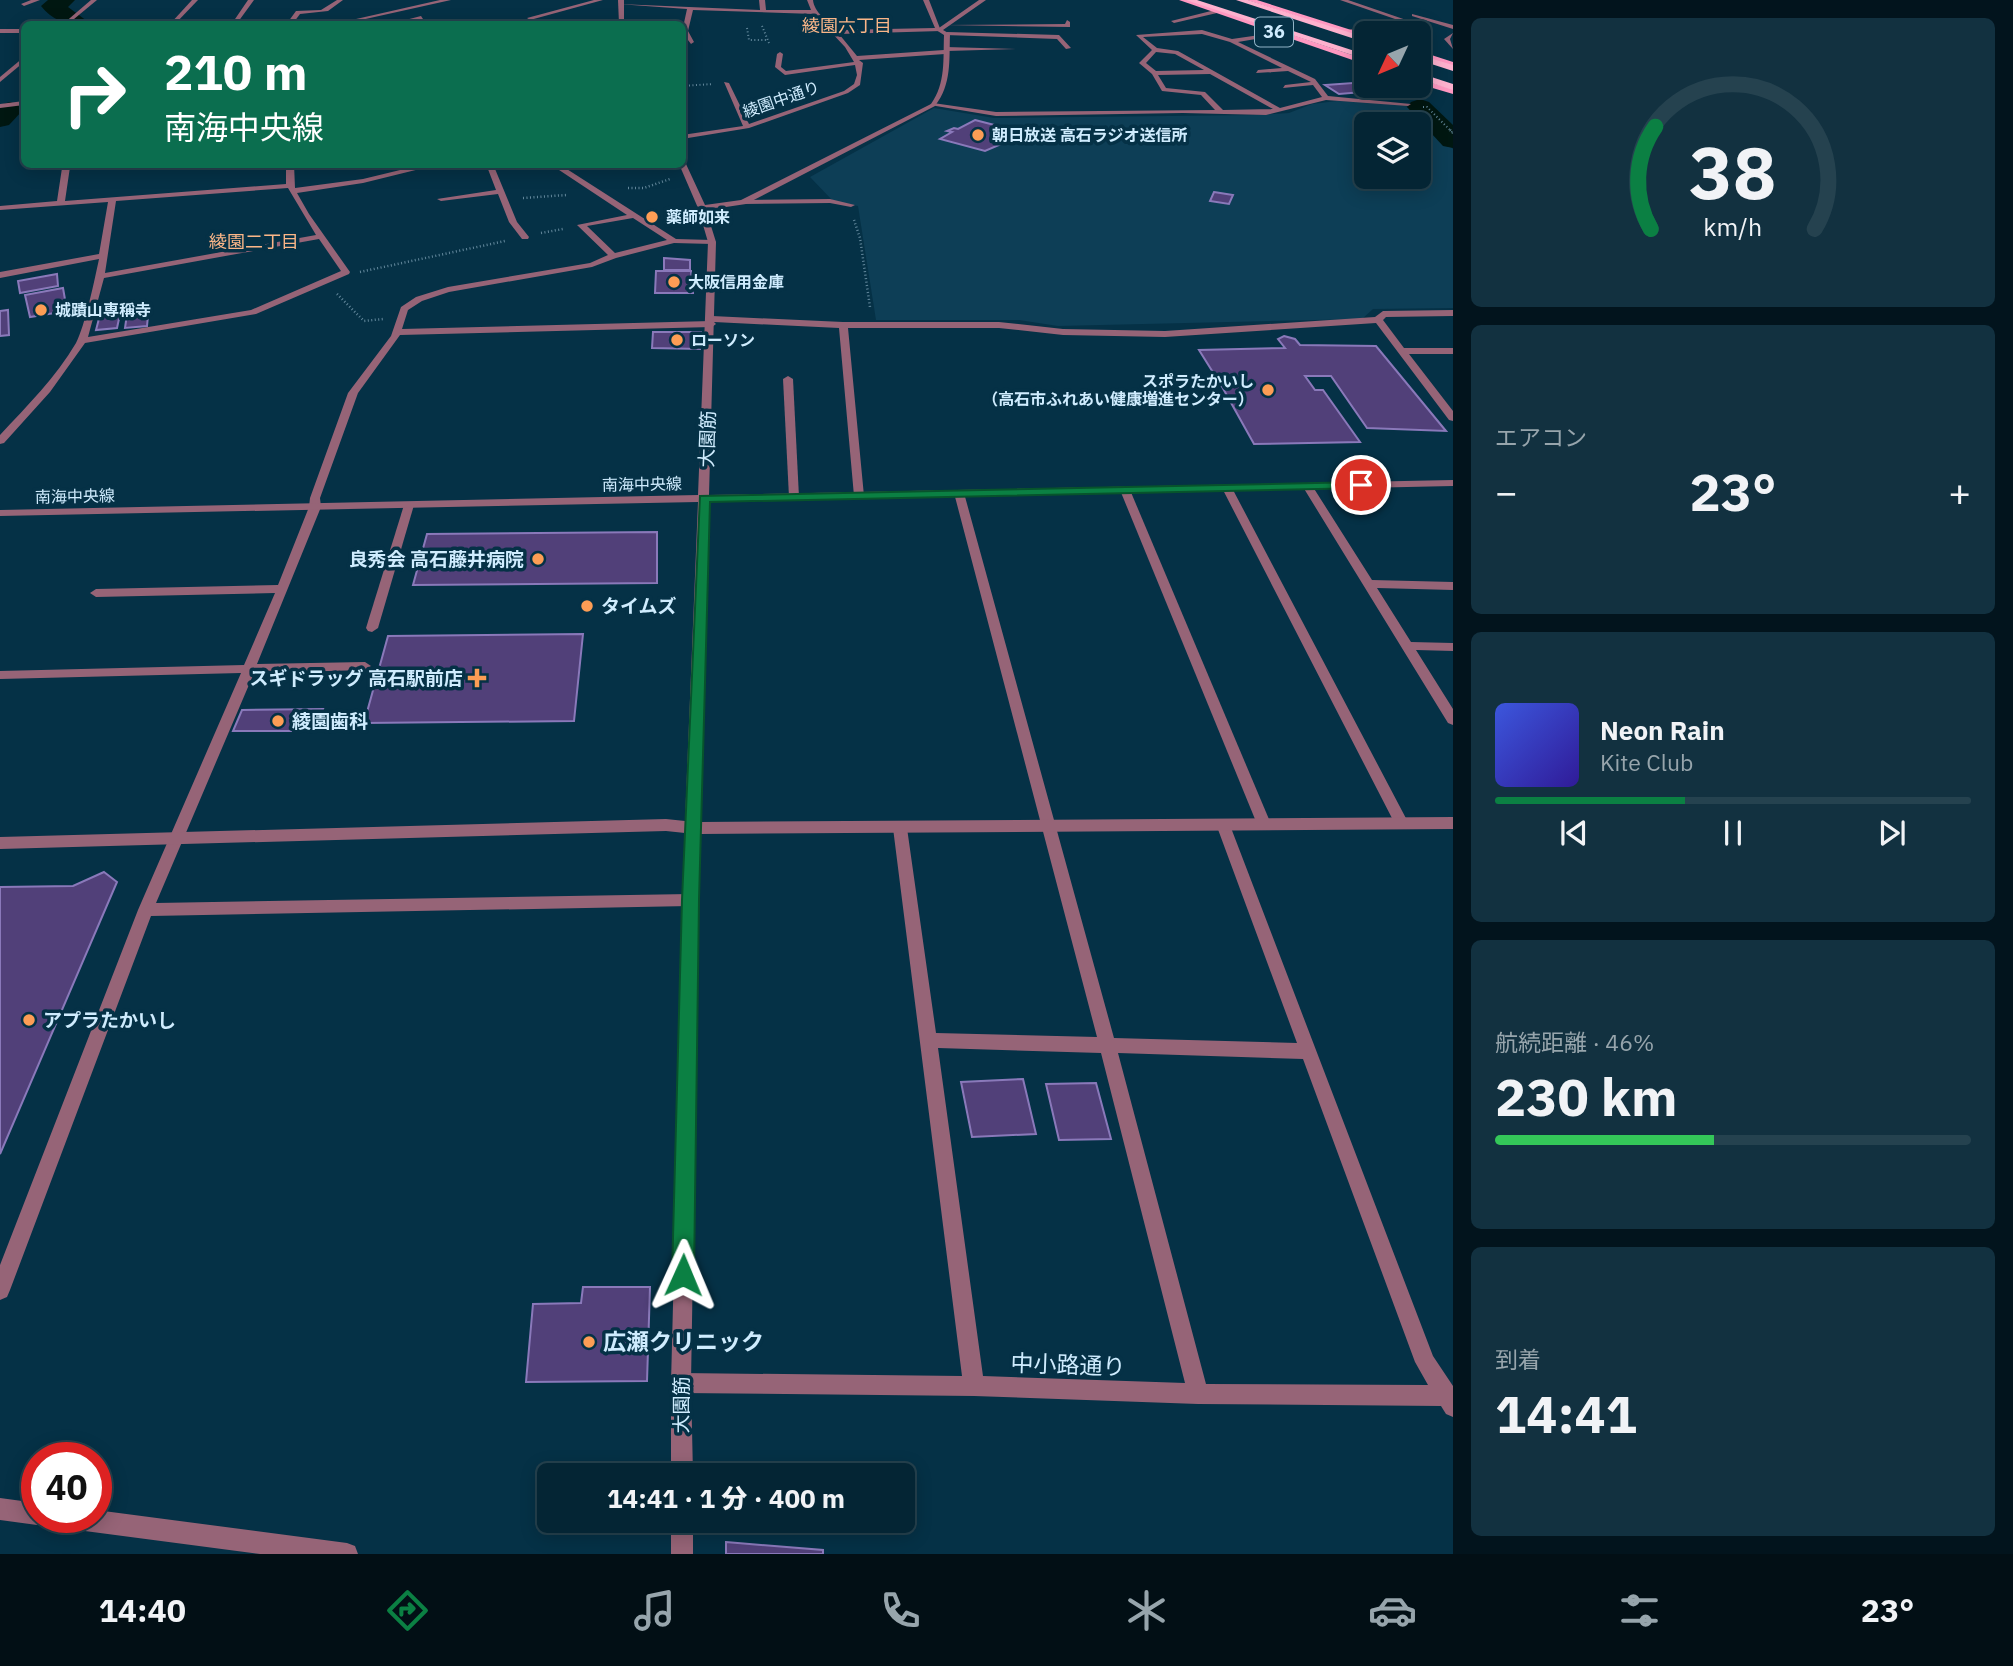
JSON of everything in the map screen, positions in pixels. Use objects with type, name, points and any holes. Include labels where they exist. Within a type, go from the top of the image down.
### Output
[{"type":"highway","points":[[1190,0],[1354,54]]},
{"type":"highway","points":[[1204,0],[1354,53]]},
{"type":"highway","points":[[1222,0],[1354,43]]},
{"type":"highway","points":[[1240,0],[1354,35]]},
{"type":"highway","points":[[1432,59],[1453,66]]},
{"type":"highway","points":[[1432,68],[1453,74]]},
{"type":"highway","points":[[1432,77],[1453,81]]},
{"type":"highway","points":[[1432,80],[1453,89]]},
{"type":"main road","name":"36","points":[[1182,0],[1279,33],[1354,54]]},
{"type":"main road","name":"36","points":[[1251,0],[1354,33]]},
{"type":"street","points":[[24,4],[37,0]]},
{"type":"street","points":[[70,20],[94,0]]},
{"type":"street","points":[[175,21],[195,0]]},
{"type":"street","points":[[236,21],[251,0]]},
{"type":"street","points":[[291,21],[298,12],[326,11],[340,0]]},
{"type":"street","points":[[354,21],[448,0]]},
{"type":"street","points":[[520,21],[600,0]]},
{"type":"street","points":[[716,11],[717,0]]},
{"type":"street","points":[[810,0],[815,12],[858,61]]},
{"type":"street","points":[[926,0],[939,30]]},
{"type":"street","points":[[939,30],[983,0]]},
{"type":"street","points":[[1343,0],[1405,21]]},
{"type":"street","points":[[762,1],[763,12]]},
{"type":"street","points":[[622,21],[621,2],[716,11],[815,12]]},
{"type":"street","points":[[1358,5],[1366,4]]},
{"type":"street","points":[[317,6],[338,21]]},
{"type":"street","points":[[686,27],[690,9]]},
{"type":"street","points":[[1214,12],[1174,24],[1232,41],[1289,68],[1314,83],[1326,98]]},
{"type":"street","points":[[1414,15],[1453,27]]},
{"type":"street","points":[[408,21],[421,18]]},
{"type":"street","points":[[1350,31],[1401,20]]},
{"type":"street","points":[[948,25],[1068,26],[1067,22]]},
{"type":"street","points":[[832,32],[939,30],[947,34],[1059,37],[1068,48]]},
{"type":"street","points":[[2,32],[21,31]]},
{"type":"street","points":[[1202,32],[1138,36],[1155,50],[1176,52],[1279,110]]},
{"type":"street","points":[[1232,41],[1279,33]]},
{"type":"street","points":[[686,34],[691,43]]},
{"type":"street","points":[[743,202],[933,105],[940,97],[947,78],[947,34]]},
{"type":"street","points":[[1452,45],[1447,38],[1453,34]]},
{"type":"street","points":[[780,54],[778,67],[785,73],[946,51],[1013,49]]},
{"type":"street","points":[[1155,50],[1142,62],[1154,73],[1164,90],[1203,93],[1221,112]]},
{"type":"street","name":"綾園中通り","points":[[686,136],[747,127],[846,92],[857,85],[861,78],[858,61]]},
{"type":"street","points":[[0,80],[21,62]]},
{"type":"street","points":[[0,66],[21,66]]},
{"type":"street","points":[[1258,72],[1289,68]]},
{"type":"street","points":[[1154,73],[1215,72]]},
{"type":"street","points":[[726,83],[747,127]]},
{"type":"street","points":[[1285,86],[1314,83]]},
{"type":"street","points":[[933,105],[996,114],[1266,113],[1326,98],[1408,104]]},
{"type":"street","points":[[0,106],[21,103]]},
{"type":"street","points":[[61,202],[66,168]]},
{"type":"street","points":[[82,341],[253,312],[346,272],[291,189],[290,168]]},
{"type":"street","points":[[0,208],[291,189],[363,181],[420,168]]},
{"type":"street","points":[[491,168],[513,222],[525,237]]},
{"type":"street","points":[[560,168],[674,241]]},
{"type":"street","name":"大園筋","points":[[682,1463],[690,900],[712,322],[712,242],[702,208],[684,168]]},
{"type":"street","points":[[441,200],[504,198]]},
{"type":"street","points":[[492,205],[504,198]]},
{"type":"street","points":[[0,441],[47,390],[82,341],[100,276],[112,201]]},
{"type":"street","points":[[702,208],[743,202],[830,201],[851,205]]},
{"type":"street","points":[[581,225],[633,216]]},
{"type":"street","points":[[581,225],[613,256]]},
{"type":"street","points":[[100,276],[321,236]]},
{"type":"street","points":[[0,1290],[146,910],[283,589],[315,507],[315,498],[353,393],[396,332],[404,309],[419,299],[448,290],[592,265],[613,256],[674,241],[712,242]]},
{"type":"street","points":[[0,275],[104,255]]},
{"type":"street","points":[[396,332],[712,322],[999,325],[1063,332],[1165,334],[1378,320],[1383,314],[1453,313]]},
{"type":"street","points":[[1378,320],[1453,418]]},
{"type":"street","points":[[843,325],[859,496]]},
{"type":"street","points":[[1402,351],[1453,351]]},
{"type":"street","points":[[788,379],[794,497]]},
{"type":"street","name":"南海中央線","points":[[0,513],[1453,483]]},
{"type":"street","points":[[1308,487],[1371,584],[1453,720]]},
{"type":"street","points":[[1227,488],[1402,824]]},
{"type":"street","points":[[1125,491],[1264,824]]},
{"type":"street","points":[[959,493],[1050,826],[1198,1394]]},
{"type":"street","points":[[372,628],[409,505]]},
{"type":"street","points":[[1371,584],[1453,586]]},
{"type":"street","points":[[96,593],[283,589]]},
{"type":"street","points":[[1408,646],[1453,647]]},
{"type":"street","points":[[0,675],[365,666]]},
{"type":"street","points":[[0,843],[666,825],[694,828],[900,828],[1453,823]]},
{"type":"street","points":[[1223,824],[1424,1362],[1451,1400]]},
{"type":"street","points":[[900,828],[974,1386]]},
{"type":"street","points":[[146,910],[690,900]]},
{"type":"street","points":[[930,1040],[1308,1051]]},
{"type":"street","name":"中小路通り","points":[[681,1383],[974,1386],[1451,1400]]},
{"type":"street","points":[[0,1509],[21,1512]]},
{"type":"street","points":[[112,1523],[347,1554]]},
{"type":"street","points":[[682,1533],[682,1554]]},
{"type":"path","points":[[763,12],[761,25],[765,40],[780,54]]},
{"type":"path","points":[[747,28],[749,40],[765,40]]},
{"type":"path","points":[[686,86],[726,83]]},
{"type":"path","points":[[1427,107],[1453,133]]},
{"type":"path","points":[[504,198],[644,188],[674,178],[688,177]]},
{"type":"path","points":[[851,205],[860,238],[873,325]]},
{"type":"path","points":[[346,272],[349,274],[383,268],[581,225]]},
{"type":"path","points":[[325,279],[364,321],[401,317]]},
{"type":"shaded area","points":[[1337,101],[1404,104],[1413,112],[1354,112],[1354,189],[1431,189],[1431,129],[1453,149],[1453,308],[1373,309],[1362,319],[1058,326],[1019,320],[876,320],[858,206],[833,201],[810,177],[934,108],[994,118],[1289,113],[1312,104]]},
{"type":"building","points":[[1354,83],[1354,93],[1339,94],[1325,85]]},
{"type":"building","name":"朝日放送 高石ラジオ送信所","points":[[975,120],[1018,131],[1002,141],[1006,142],[985,151],[940,139],[952,132],[947,131],[958,129]]},
{"type":"building","name":"朝日放送 高石ラジオ送信所","points":[[1214,192],[1233,195],[1229,204],[1210,201]]},
{"type":"building","points":[[664,258],[690,260],[690,270],[664,270]]},
{"type":"building","name":"大阪信用金庫","points":[[656,271],[691,271],[693,293],[655,293]]},
{"type":"building","points":[[57,274],[58,286],[20,293],[18,281]]},
{"type":"building","points":[[63,288],[67,311],[30,317],[25,295]]},
{"type":"building","points":[[122,305],[117,328],[96,330],[102,307]]},
{"type":"building","points":[[149,305],[147,326],[125,328],[128,307]]},
{"type":"building","points":[[8,310],[9,335],[0,336],[0,311]]},
{"type":"building","name":"ローソン","points":[[653,332],[701,332],[700,349],[652,348]]},
{"type":"building","points":[[1284,336],[1295,339],[1300,345],[1376,346],[1446,431],[1367,428],[1331,376],[1305,376],[1315,390],[1323,390],[1360,442],[1254,444],[1220,383],[1231,382],[1228,378],[1213,378],[1210,374],[1214,374],[1199,350],[1285,348],[1278,339]]},
{"type":"building","name":"良秀会 高石藤井病院","points":[[657,532],[657,583],[413,585],[427,534]]},
{"type":"building","name":"スギドラッグ 高石駅前店","points":[[583,634],[574,721],[364,723],[388,636]]},
{"type":"building","name":"綾園歯科","points":[[323,709],[315,731],[233,731],[242,710]]},
{"type":"building","name":"アプラたかいし","points":[[104,872],[117,882],[0,1154],[0,887],[73,886]]},
{"type":"building","points":[[1023,1079],[1036,1134],[972,1137],[961,1082]]},
{"type":"building","points":[[1096,1083],[1111,1139],[1059,1140],[1046,1084]]},
{"type":"building","name":"広瀬クリニック","points":[[583,1287],[650,1287],[647,1381],[526,1382],[533,1304],[581,1303]]},
{"type":"building","points":[[726,1542],[823,1550],[823,1554],[726,1554]]},
{"type":"waterway","points":[[65,0],[52,6],[75,21]]},
{"type":"waterway","points":[[1420,107],[1453,140]]},
{"type":"waterway","points":[[0,119],[10,110]]},
{"type":"place","name":"朝日放送 高石ラジオ送信所","points":[[978,135]]},
{"type":"place","name":"薬師如来","points":[[652,217]]},
{"type":"place","name":"大阪信用金庫","points":[[674,282]]},
{"type":"place","name":"城蹟山専稱寺","points":[[41,310]]},
{"type":"place","name":"ローソン","points":[[677,340]]},
{"type":"place","name":"スポラたかいし （高石市ふれあい健康増進センター）","points":[[1268,390]]},
{"type":"place","name":"良秀会 高石藤井病院","points":[[538,559]]},
{"type":"place","name":"タイムズ","points":[[587,606]]},
{"type":"place","name":"スギドラッグ 高石駅前店","points":[[477,678]]},
{"type":"place","name":"綾園歯科","points":[[278,721]]},
{"type":"place","name":"アプラたかいし","points":[[29,1020]]},
{"type":"place","name":"広瀬クリニック","points":[[589,1342]]},
{"type":"district","name":"綾園六丁目","points":[[847,26]]},
{"type":"district","name":"綾園二丁目","points":[[254,242]]},
{"type":"route","points":[[683,1275],[690,900],[704,498],[1361,485]]}]
